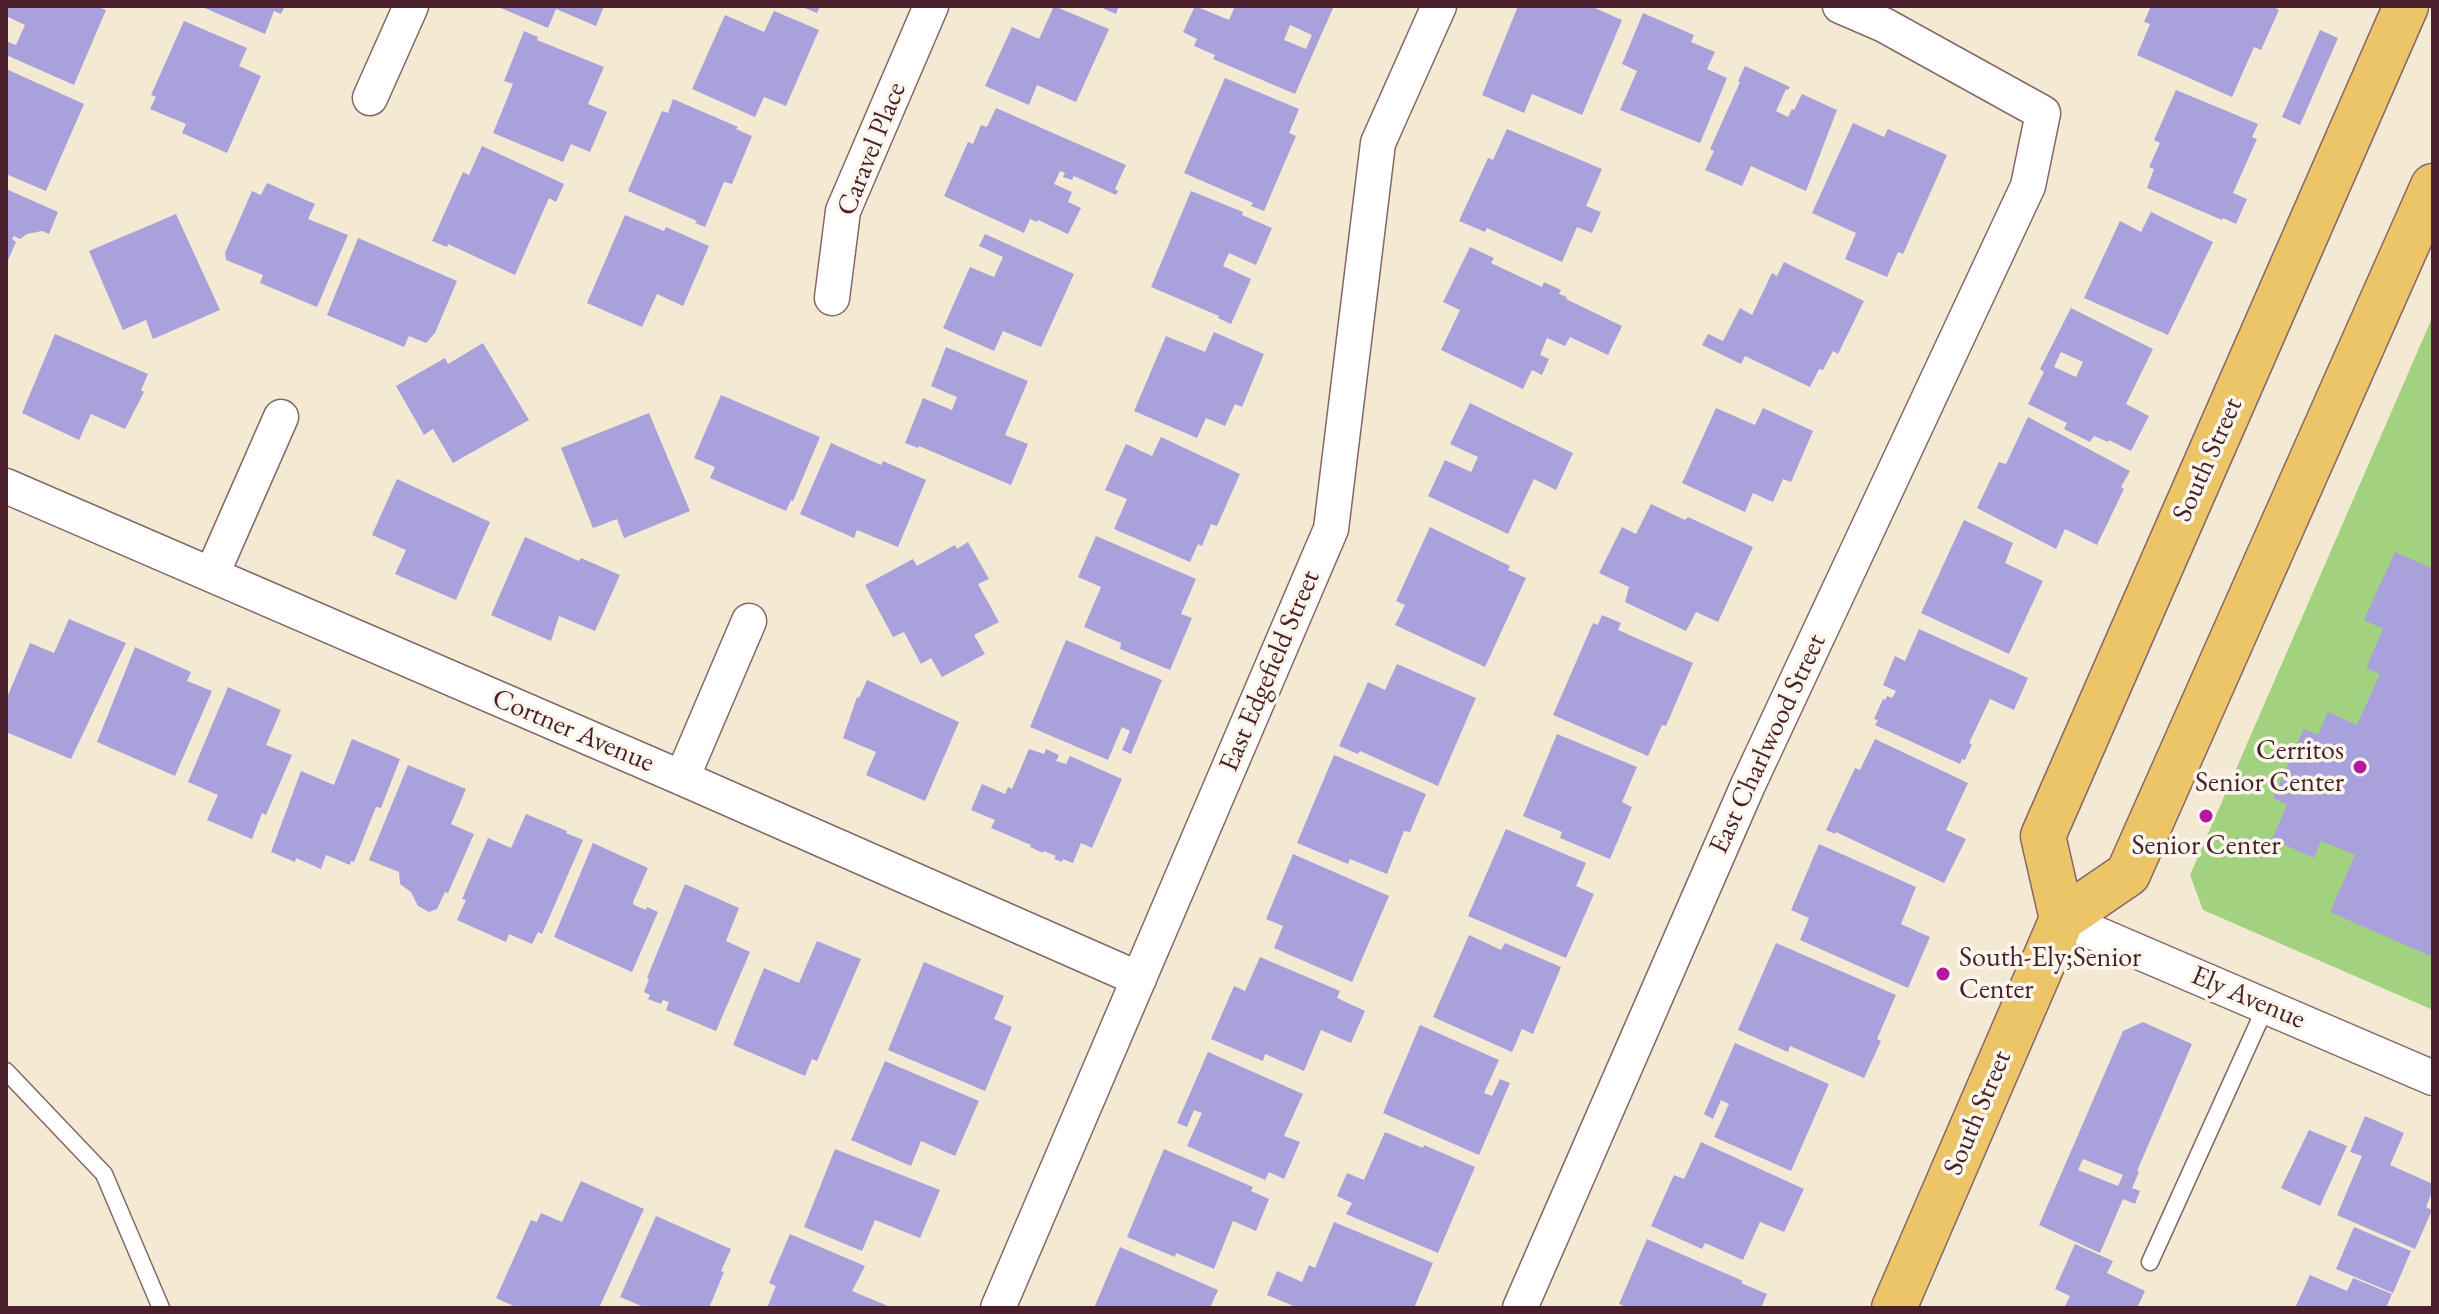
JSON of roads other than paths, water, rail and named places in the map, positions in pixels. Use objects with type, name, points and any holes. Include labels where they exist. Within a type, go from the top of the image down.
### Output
[{"type":"main road","name":"South Street","points":[[1894,1308],[2062,919],[2043,836],[2406,6]]},
{"type":"main road","points":[[2062,919],[2128,874],[2433,186]]},
{"type":"street","points":[[370,98],[411,6]]},
{"type":"street","name":"Caravel Place","points":[[832,298],[843,211],[931,6]]},
{"type":"street","name":"East Edgefield Street","points":[[998,1308],[1331,529],[1378,143],[1439,6]]},
{"type":"street","name":"East Charlwood Street","points":[[1520,1308],[1748,785],[2028,186],[2043,113],[1884,25],[1840,6]]},
{"type":"street","points":[[212,574],[281,417]]},
{"type":"street","name":"Cortner Avenue","points":[[6,486],[1139,979]]},
{"type":"street","points":[[682,778],[749,621]]},
{"type":"street","name":"Ely Avenue","points":[[2062,919],[2433,1078]]},
{"type":"lane","points":[[2150,1262],[2266,1006]]},
{"type":"lane","points":[[6,1071],[104,1174],[161,1308]]},
{"type":"place","name":"Cerritos Senior Center","points":[[2360,767]]},
{"type":"place","name":"Senior Center","points":[[2206,816]]},
{"type":"place","name":"South-Ely;Senior Center","points":[[1943,974]]}]
